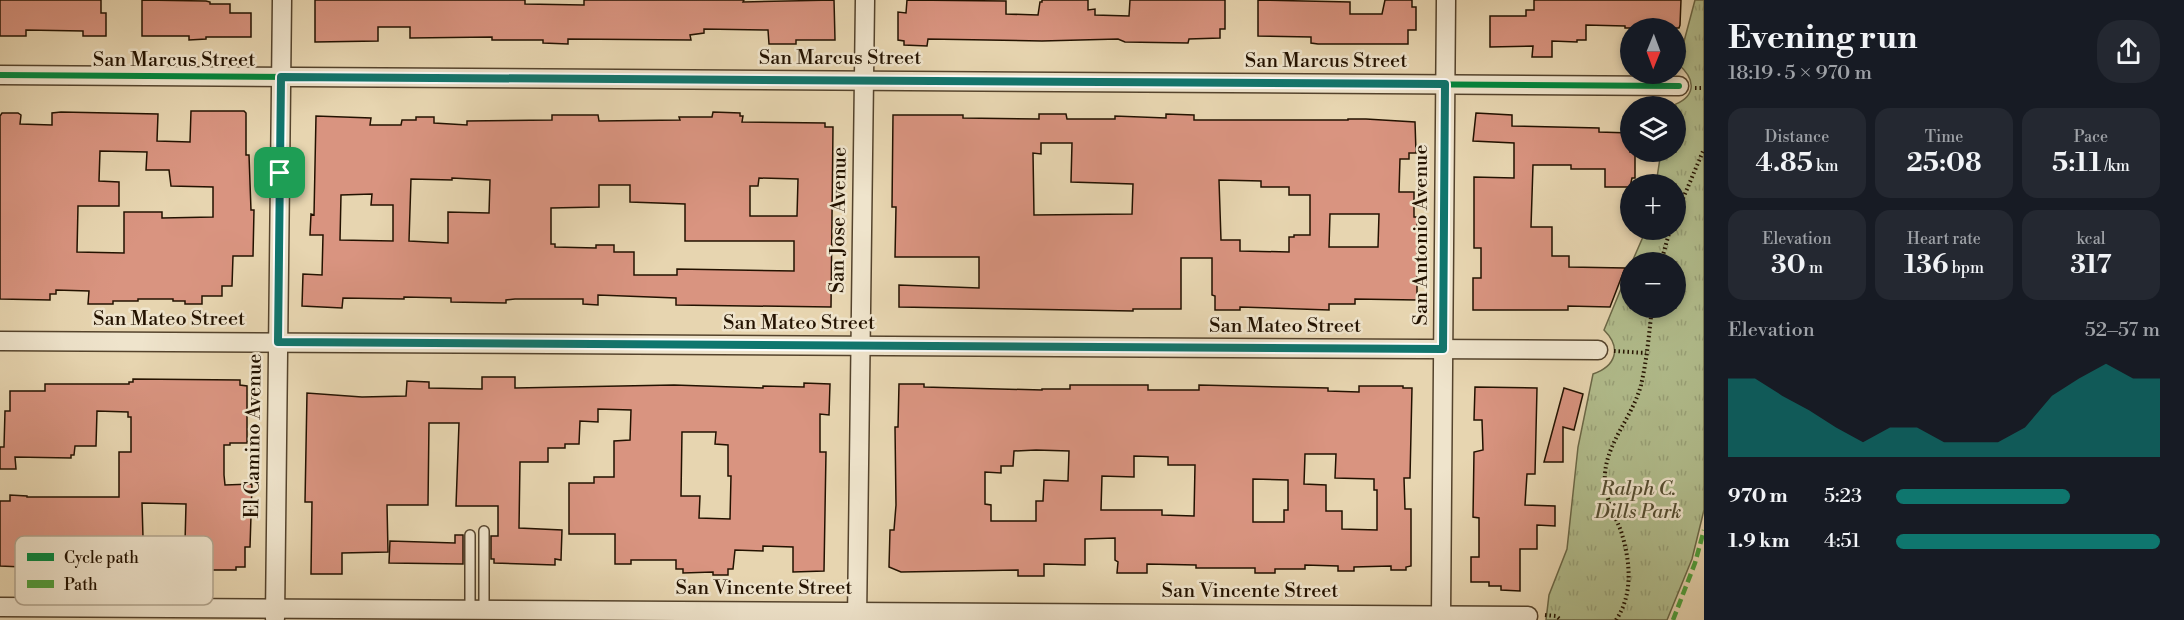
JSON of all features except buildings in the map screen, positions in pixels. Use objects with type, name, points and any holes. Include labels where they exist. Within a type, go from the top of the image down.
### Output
[{"type":"street","name":"El Camino Avenue","points":[[275,614],[282,0]]},
{"type":"street","name":"San Jose Avenue","points":[[857,616],[864,0]]},
{"type":"street","name":"San Antonio Avenue","points":[[1441,615],[1446,0]]},
{"type":"street","name":"San Marcus Street","points":[[0,75],[1679,86]]},
{"type":"street","name":"San Mateo Street","points":[[0,341],[1598,350]]},
{"type":"street","name":"San Vincente Street","points":[[0,606],[275,614],[477,609],[857,616],[1528,616]]},
{"type":"lane","points":[[477,609],[484,531]]},
{"type":"lane","points":[[470,535],[477,609]]},
{"type":"path","points":[[1686,191],[1704,149]]},
{"type":"path","points":[[1616,620],[1623,609],[1629,565],[1621,532],[1608,501],[1605,474],[1611,450],[1631,411],[1641,385],[1651,318]]},
{"type":"path","points":[[1598,350],[1646,353]]},
{"type":"green space","name":"Ralph C. Dills Park","points":[[1695,0],[1704,0],[1704,510],[1692,559],[1667,620],[1546,620],[1549,595],[1567,549],[1578,447],[1593,374],[1607,366],[1614,356],[1613,343],[1604,330],[1620,291],[1620,318],[1686,318],[1686,252],[1636,252],[1642,240],[1686,240],[1686,174],[1658,174],[1659,162],[1686,162],[1686,97],[1689,94],[1691,83],[1686,73],[1686,34]]},
{"type":"marked path","points":[[1673,620],[1695,563],[1704,530]]},
{"type":"cycle path","points":[[0,75],[1679,86]]},
{"type":"route","points":[[281,77],[1445,84],[1443,349],[278,342],[280,173],[281,77]]}]
